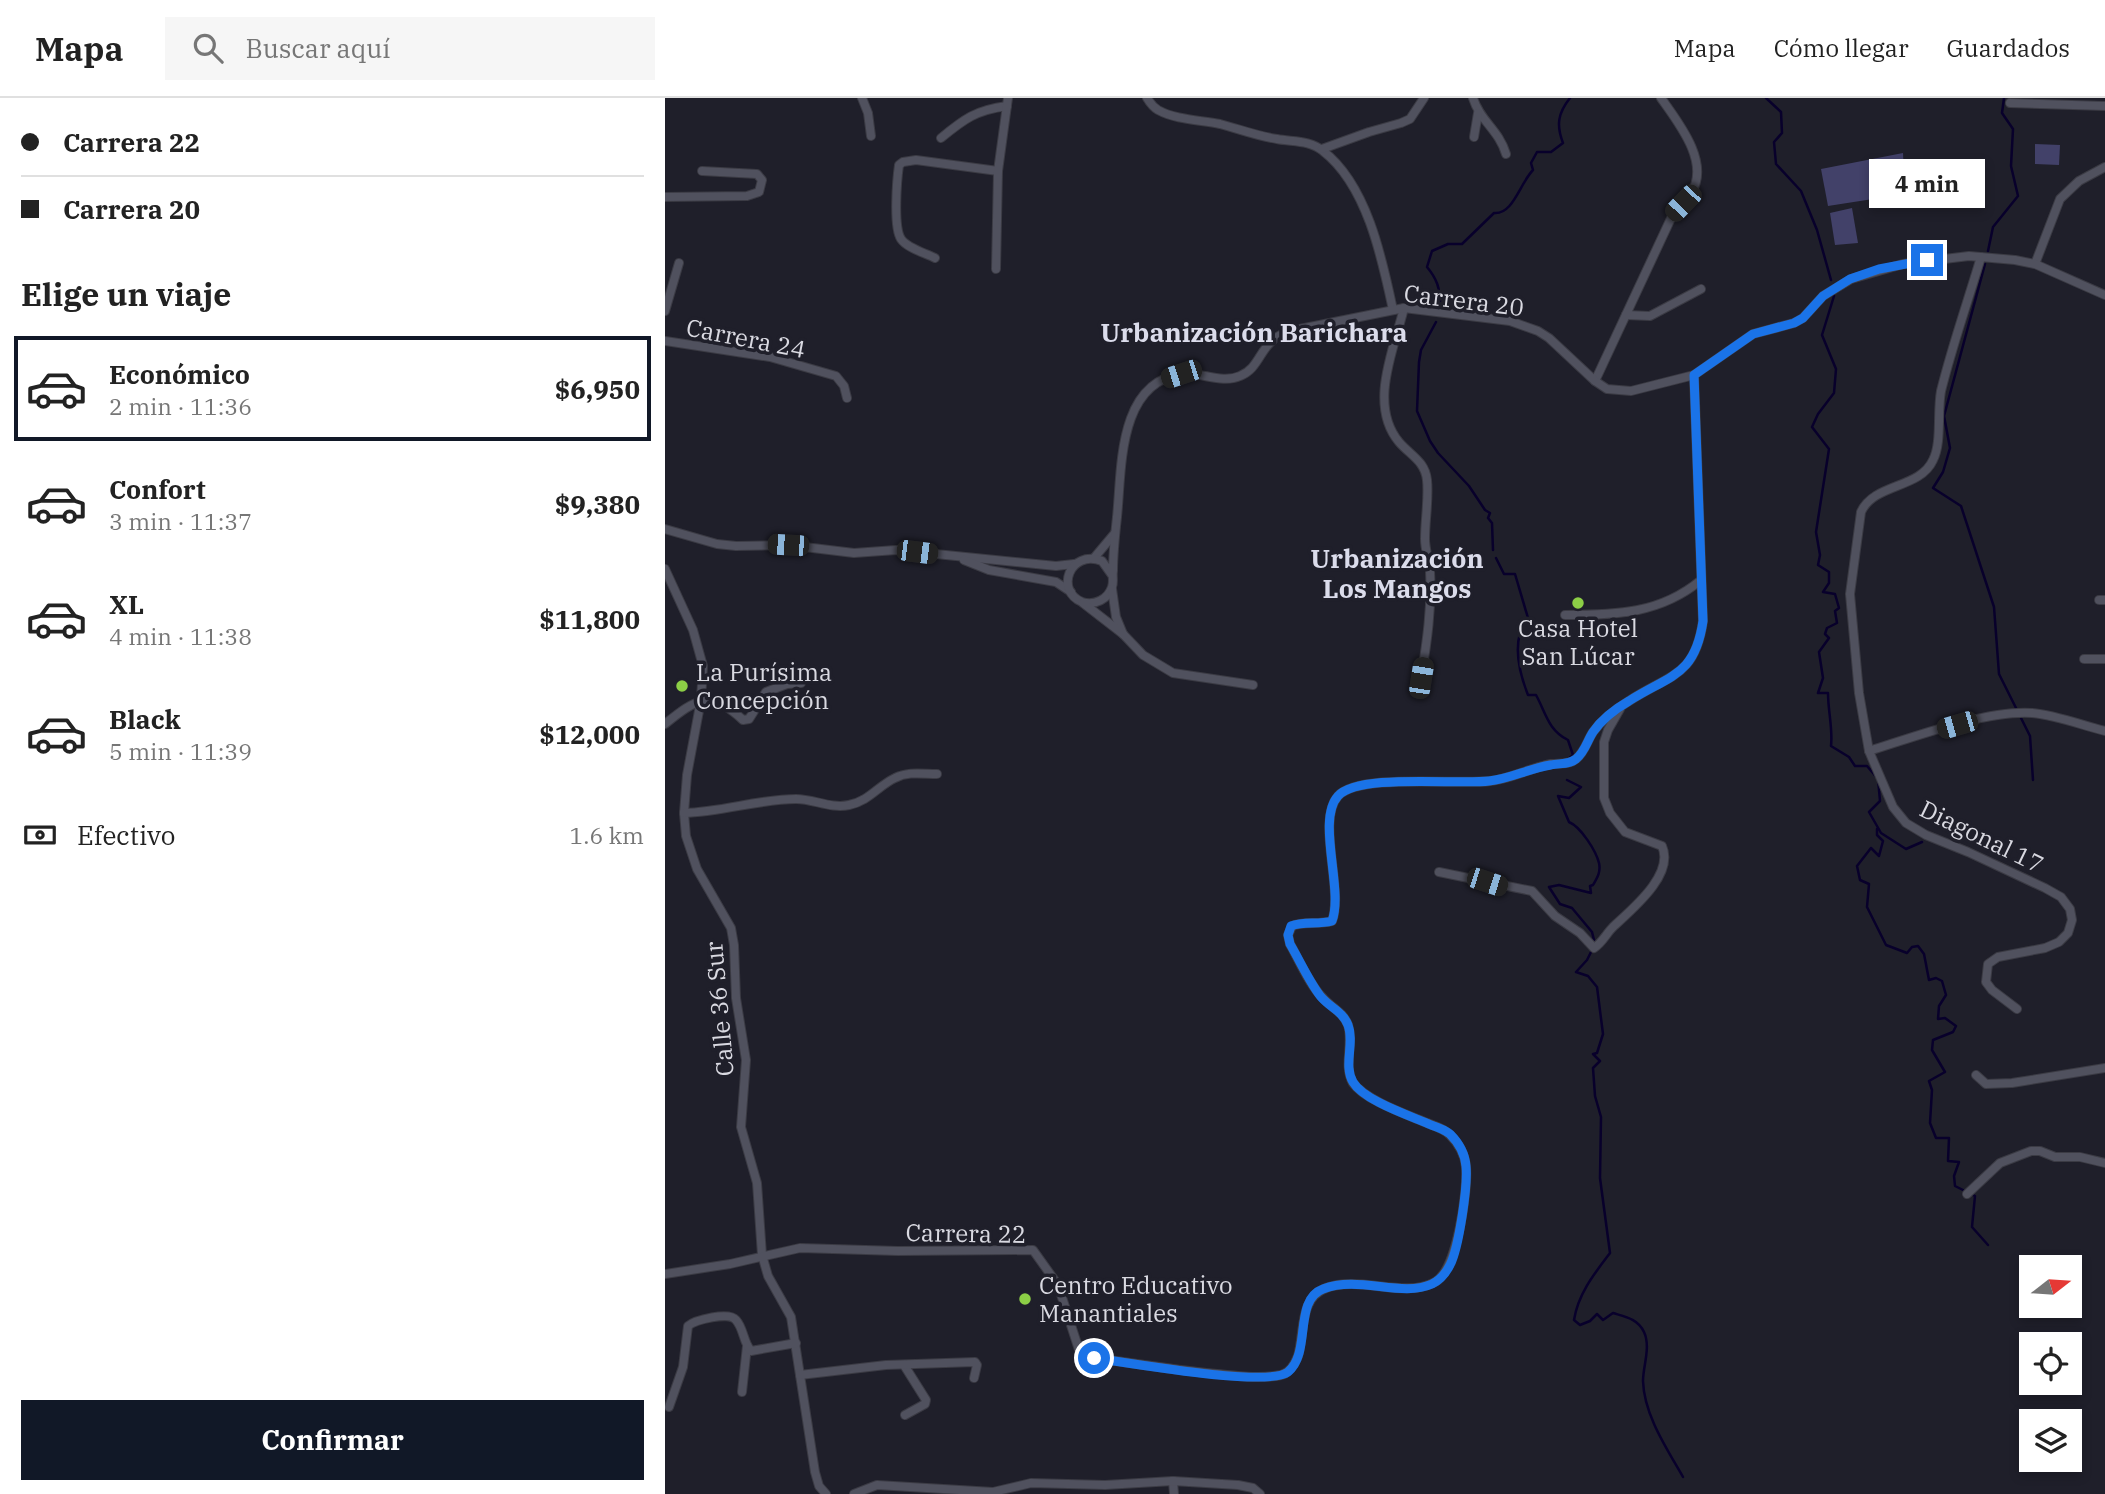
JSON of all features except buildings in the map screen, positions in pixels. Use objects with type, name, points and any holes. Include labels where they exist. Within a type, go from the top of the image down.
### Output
[{"type":"street","points":[[862,98],[868,113],[871,136]]},
{"type":"street","points":[[1322,149],[1410,119],[1425,98]]},
{"type":"street","points":[[1473,98],[1478,113],[1501,139],[1506,154]]},
{"type":"street","points":[[1595,381],[1673,214],[1691,194],[1696,184],[1695,158],[1690,141],[1661,98]]},
{"type":"street","points":[[1148,100],[1156,109],[1171,115],[1220,124],[1256,135],[1305,143],[1322,149],[1342,170],[1362,205],[1381,257],[1393,310]]},
{"type":"street","points":[[941,138],[972,114],[1007,102],[997,172],[996,269]]},
{"type":"street","points":[[2010,103],[2105,106]]},
{"type":"street","points":[[1474,137],[1478,113]]},
{"type":"street","points":[[935,258],[907,244],[900,237],[897,222],[899,165],[916,160],[997,172]]},
{"type":"street","points":[[2035,264],[2060,199],[2079,181],[2105,167]]},
{"type":"street","points":[[665,197],[747,196],[759,192],[762,187],[760,175],[757,174],[702,171]]},
{"type":"street","name":"Carrera 20","points":[[1112,575],[1122,466],[1130,418],[1138,402],[1165,379],[1181,374],[1237,378],[1250,370],[1267,344],[1281,334],[1404,308],[1482,317],[1527,326],[1549,338],[1607,389],[1631,391],[1694,375],[1753,334],[1803,318],[1823,296],[1865,273],[1927,260],[1981,257],[2035,264],[2105,295]]},
{"type":"street","name":"Diagonal 17","points":[[1981,257],[1941,391],[1933,462],[1926,470],[1865,503],[1861,512],[1850,594],[1859,693],[1869,751],[1893,807],[1906,823],[1926,835],[2045,888],[2061,897],[2070,909],[2072,920],[2068,933],[2059,942],[2045,948],[1998,957],[1988,964],[1986,982],[2017,1009]]},
{"type":"street","points":[[665,312],[679,263]]},
{"type":"street","points":[[1626,315],[1650,316],[1701,289]]},
{"type":"street","points":[[1404,308],[1386,379],[1384,403],[1396,438],[1422,464],[1427,478],[1425,541],[1430,569],[1429,624],[1421,678]]},
{"type":"street","name":"Carrera 24","points":[[665,341],[770,357],[836,376],[844,386],[847,398]]},
{"type":"street","points":[[1439,872],[1532,891],[1555,916],[1580,933],[1594,948],[1657,881],[1664,862],[1665,853],[1662,846],[1625,832],[1610,813],[1604,798],[1604,742],[1624,704],[1683,670],[1695,655],[1703,621],[1694,375]]},
{"type":"street","points":[[665,528],[717,544],[736,546],[788,545],[854,553],[896,550],[1056,566],[1094,558],[1102,561],[1112,575],[1116,617],[1123,634]]},
{"type":"street","points":[[1094,558],[1115,533]]},
{"type":"street","points":[[958,557],[989,570],[1056,582],[1123,634],[1143,655],[1173,673],[1253,685]]},
{"type":"street","points":[[1071,592],[1068,578],[1075,564]]},
{"type":"street","name":"Calle 36 Sur","points":[[665,569],[699,649],[703,666],[701,700],[687,775],[684,813],[690,850],[705,884],[731,928],[736,998],[746,1060],[741,1127],[757,1183],[762,1255],[768,1276],[791,1317],[815,1472],[819,1486],[826,1494]]},
{"type":"street","points":[[1565,615],[1617,614],[1654,607],[1678,596],[1701,580]]},
{"type":"street","points":[[1080,601],[1099,601],[1107,596],[1112,587]]},
{"type":"street","points":[[2084,659],[2105,659]]},
{"type":"street","points":[[665,724],[701,700],[720,702],[743,720],[749,719],[766,692],[787,684],[801,683]]},
{"type":"street","name":"Carrera 22","points":[[665,1274],[730,1264],[800,1248],[872,1251],[1033,1250],[1058,1285],[1081,1356],[1173,1371],[1242,1377],[1283,1375],[1297,1358],[1307,1304],[1314,1293],[1333,1285],[1352,1283],[1410,1288],[1432,1284],[1440,1279],[1451,1264],[1459,1232],[1467,1168],[1461,1148],[1448,1132],[1376,1099],[1354,1084],[1349,1066],[1348,1025],[1342,1014],[1322,998],[1290,944],[1288,935],[1291,926],[1332,921],[1336,909],[1330,843],[1331,817],[1339,794],[1362,786],[1388,782],[1492,781],[1539,767],[1571,762],[1581,753],[1596,728],[1624,704]]},
{"type":"street","points":[[1869,751],[1976,720],[2015,713],[2032,713],[2105,731]]},
{"type":"street","points":[[684,813],[797,799],[846,806],[859,803],[886,783],[904,774],[937,774]]},
{"type":"street","points":[[1976,1075],[1986,1084],[2012,1083],[2105,1068]]},
{"type":"street","points":[[1967,1195],[2000,1163],[2020,1154],[2041,1151],[2055,1157],[2080,1157],[2105,1163]]},
{"type":"street","points":[[669,1407],[683,1367],[688,1326],[704,1318],[732,1317],[736,1320],[747,1346],[743,1392]]},
{"type":"street","points":[[747,1346],[755,1351],[796,1343]]},
{"type":"street","points":[[800,1376],[904,1365],[975,1362],[977,1365],[974,1378]]},
{"type":"street","points":[[904,1365],[926,1400],[925,1404],[905,1415]]},
{"type":"street","points":[[1173,1481],[1174,1494]]},
{"type":"street","points":[[853,1494],[877,1485],[926,1491],[993,1492],[1031,1483],[1173,1481],[1238,1485],[1254,1488],[1260,1494]]},
{"type":"street","points":[[1113,1483],[1115,1494]]},
{"type":"shaded area","points":[[2035,144],[2060,145],[2059,165],[2035,164]]},
{"type":"shaded area","points":[[1903,153],[1905,194],[1828,206],[1821,169]]},
{"type":"shaded area","points":[[1852,208],[1858,243],[1835,245],[1830,213]]},
{"type":"waterway","points":[[1440,304],[1437,284],[1427,267],[1432,251],[1448,244],[1462,244],[1494,213],[1501,212],[1511,204],[1533,170],[1531,163],[1537,152],[1551,152],[1563,143],[1559,119],[1570,98]]},
{"type":"waterway","points":[[1766,98],[1781,112],[1782,133],[1774,142],[1776,164],[1801,191],[1817,230],[1831,280]]},
{"type":"waterway","points":[[1988,251],[1993,227],[2018,196],[2011,166],[2013,129],[2002,113],[2004,98]]},
{"type":"waterway","points":[[1985,264],[1944,416],[1950,448],[1943,472],[1933,488],[1961,506],[1994,607],[1999,674],[2017,710]]},
{"type":"waterway","points":[[1834,296],[1822,335],[1836,369],[1834,393],[1812,427],[1829,449],[1816,532],[1820,555],[1818,565],[1829,572],[1829,583],[1823,592],[1835,594],[1839,608],[1835,611],[1837,623],[1827,628],[1825,634],[1829,638],[1819,652],[1823,678],[1818,693],[1828,693],[1831,746],[1849,757],[1855,766],[1867,766],[1878,779],[1880,801],[1869,812],[1881,833],[1906,849],[1922,842]]},
{"type":"waterway","points":[[1436,322],[1421,350],[1417,411],[1438,453],[1490,513],[1488,518],[1492,523],[1493,550]]},
{"type":"waterway","points":[[1496,558],[1504,574],[1515,574],[1528,618],[1522,627],[1518,646],[1519,666],[1528,695],[1536,695],[1552,726],[1568,740],[1573,755],[1567,760]]},
{"type":"waterway","points":[[2020,716],[2030,736],[2033,780]]},
{"type":"waterway","points":[[1567,780],[1581,787],[1569,798],[1558,796],[1569,822],[1583,834],[1595,852],[1599,872],[1590,886],[1591,893],[1559,885],[1549,887],[1560,904],[1572,908],[1592,932],[1595,944],[1587,960],[1576,972],[1588,976],[1597,987],[1603,1034],[1597,1053],[1593,1054],[1600,1061],[1593,1068],[1595,1096],[1601,1117],[1600,1178],[1610,1253],[1583,1293],[1574,1320],[1580,1325],[1597,1314],[1603,1320],[1613,1313],[1631,1319],[1644,1332],[1647,1344],[1643,1381],[1647,1406],[1657,1431],[1683,1477]]},
{"type":"waterway","points":[[1877,829],[1877,835],[1883,841],[1879,856],[1871,848],[1857,866],[1860,880],[1869,884],[1867,907],[1886,945],[1907,953],[1912,947],[1918,946],[1924,954],[1929,980],[1936,978],[1942,981],[1946,995],[1939,1006],[1938,1019],[1945,1018],[1956,1026],[1953,1032],[1933,1040],[1932,1050],[1945,1072],[1929,1081],[1932,1090],[1930,1123],[1936,1138],[1949,1138],[1948,1161],[1959,1162],[1954,1176],[1955,1186],[1975,1196],[1972,1227],[1988,1245]]},
{"type":"place","name":"Casa Hotel San Lúcar","points":[[1578,603]]},
{"type":"place","name":"La Purísima Concepción","points":[[682,686]]},
{"type":"place","name":"Centro Educativo Manantiales","points":[[1025,1299]]},
{"type":"district","name":"Urbanización Barichara","points":[[1254,332]]},
{"type":"district","name":"Urbanización Los Mangos","points":[[1397,572]]},
{"type":"route","points":[[1094,1358],[1173,1371],[1242,1377],[1283,1375],[1297,1358],[1307,1304],[1314,1293],[1333,1285],[1352,1283],[1423,1287],[1440,1279],[1445,1273],[1451,1264],[1459,1232],[1467,1168],[1461,1148],[1448,1132],[1398,1111],[1354,1084],[1349,1066],[1348,1025],[1342,1014],[1322,998],[1290,944],[1288,935],[1291,926],[1332,921],[1336,909],[1330,843],[1331,817],[1335,802],[1339,794],[1362,786],[1388,782],[1492,781],[1539,767],[1571,762],[1577,759],[1592,733],[1605,718],[1630,700],[1683,670],[1695,655],[1703,621],[1694,375],[1753,334],[1803,318],[1823,296],[1850,279],[1879,269],[1927,260]]}]
